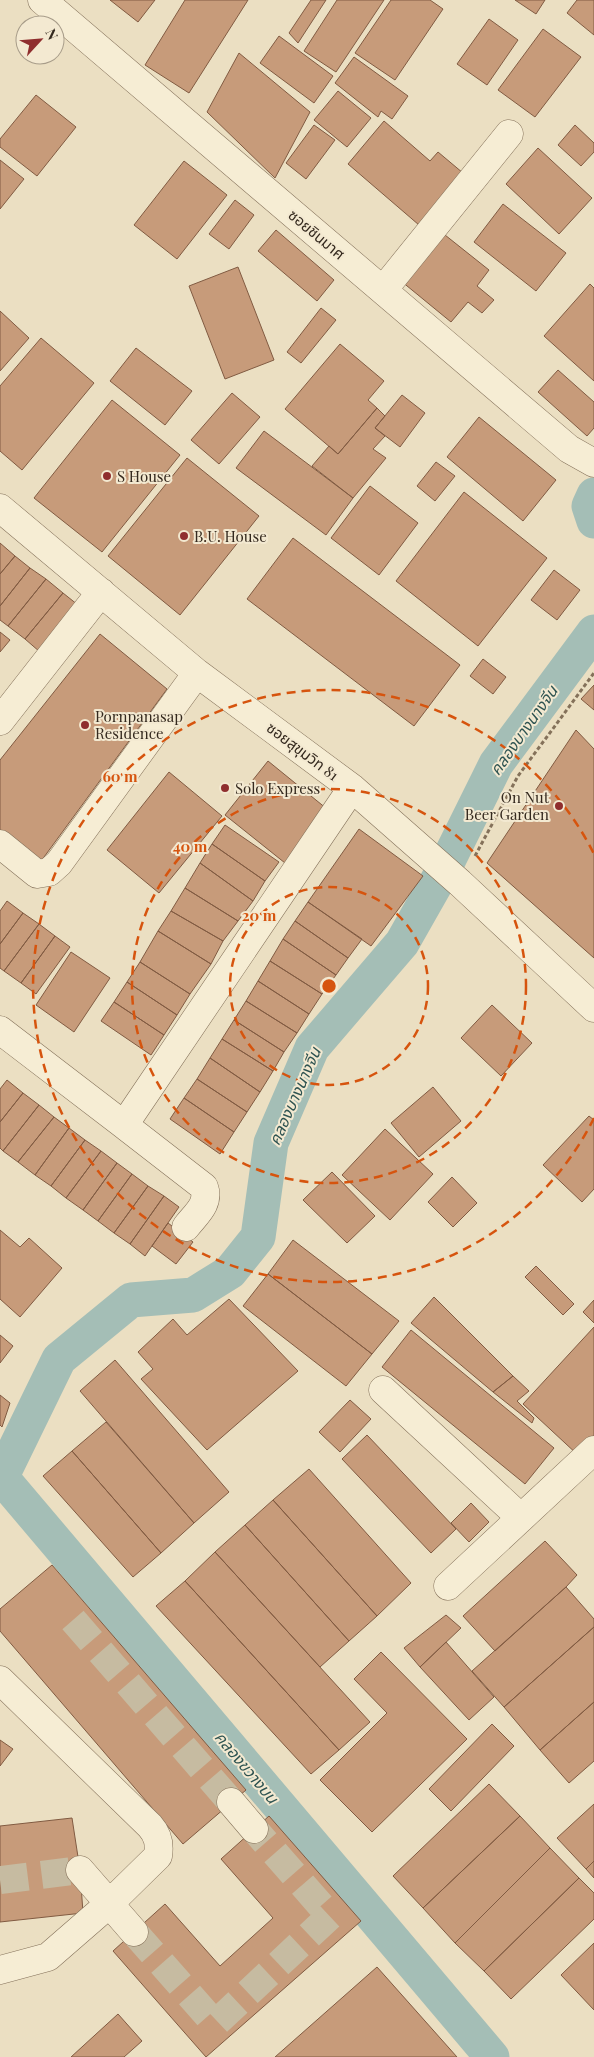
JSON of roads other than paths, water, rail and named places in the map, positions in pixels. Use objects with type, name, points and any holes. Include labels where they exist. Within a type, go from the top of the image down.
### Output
[{"type":"street","name":"ซอยชินมาศ","points":[[42,0],[570,450],[594,463]]},
{"type":"street","points":[[383,290],[509,134]]},
{"type":"street","name":"ซอยสุขุมวิท 81","points":[[0,508],[197,673],[352,788],[455,878],[594,1008]]},
{"type":"street","points":[[0,721],[101,592]]},
{"type":"street","points":[[0,844],[37,874],[49,872],[59,863],[197,673]]},
{"type":"street","points":[[124,1125],[352,788]]},
{"type":"street","points":[[0,1030],[204,1187],[206,1194],[205,1203],[186,1227]]},
{"type":"street","points":[[383,1390],[521,1518]]},
{"type":"street","points":[[448,1586],[521,1518],[592,1457]]},
{"type":"street","points":[[0,1680],[155,1832],[160,1848],[158,1856],[109,1904],[48,1957],[0,1970]]},
{"type":"street","points":[[231,1802],[254,1829]]},
{"type":"street","points":[[80,1870],[134,1932]]},
{"type":"waterway","name":"คลองบางนางจีน","points":[[594,495],[589,506],[594,521]]},
{"type":"waterway","name":"คลองบางนางจีน","points":[[0,1480],[59,1359],[131,1300],[193,1295],[230,1272],[258,1237],[271,1143],[312,1048],[402,943],[444,869],[496,764],[594,632]]},
{"type":"waterway","name":"คลองขวางบน","points":[[2,1478],[492,2057]]},
{"type":"tunnel","points":[[73,1620],[231,1802]]},
{"type":"tunnel","points":[[134,1932],[215,2024],[330,1916],[254,1829]]},
{"type":"tunnel","points":[[0,1880],[80,1870]]},
{"type":"place","name":"S House","points":[[107,476]]},
{"type":"place","name":"B.U. House","points":[[184,536]]},
{"type":"place","name":"Pornpanasap Residence","points":[[85,725]]},
{"type":"place","name":"Solo Express","points":[[225,788]]},
{"type":"place","name":"On Nut Beer Garden","points":[[559,806]]}]
